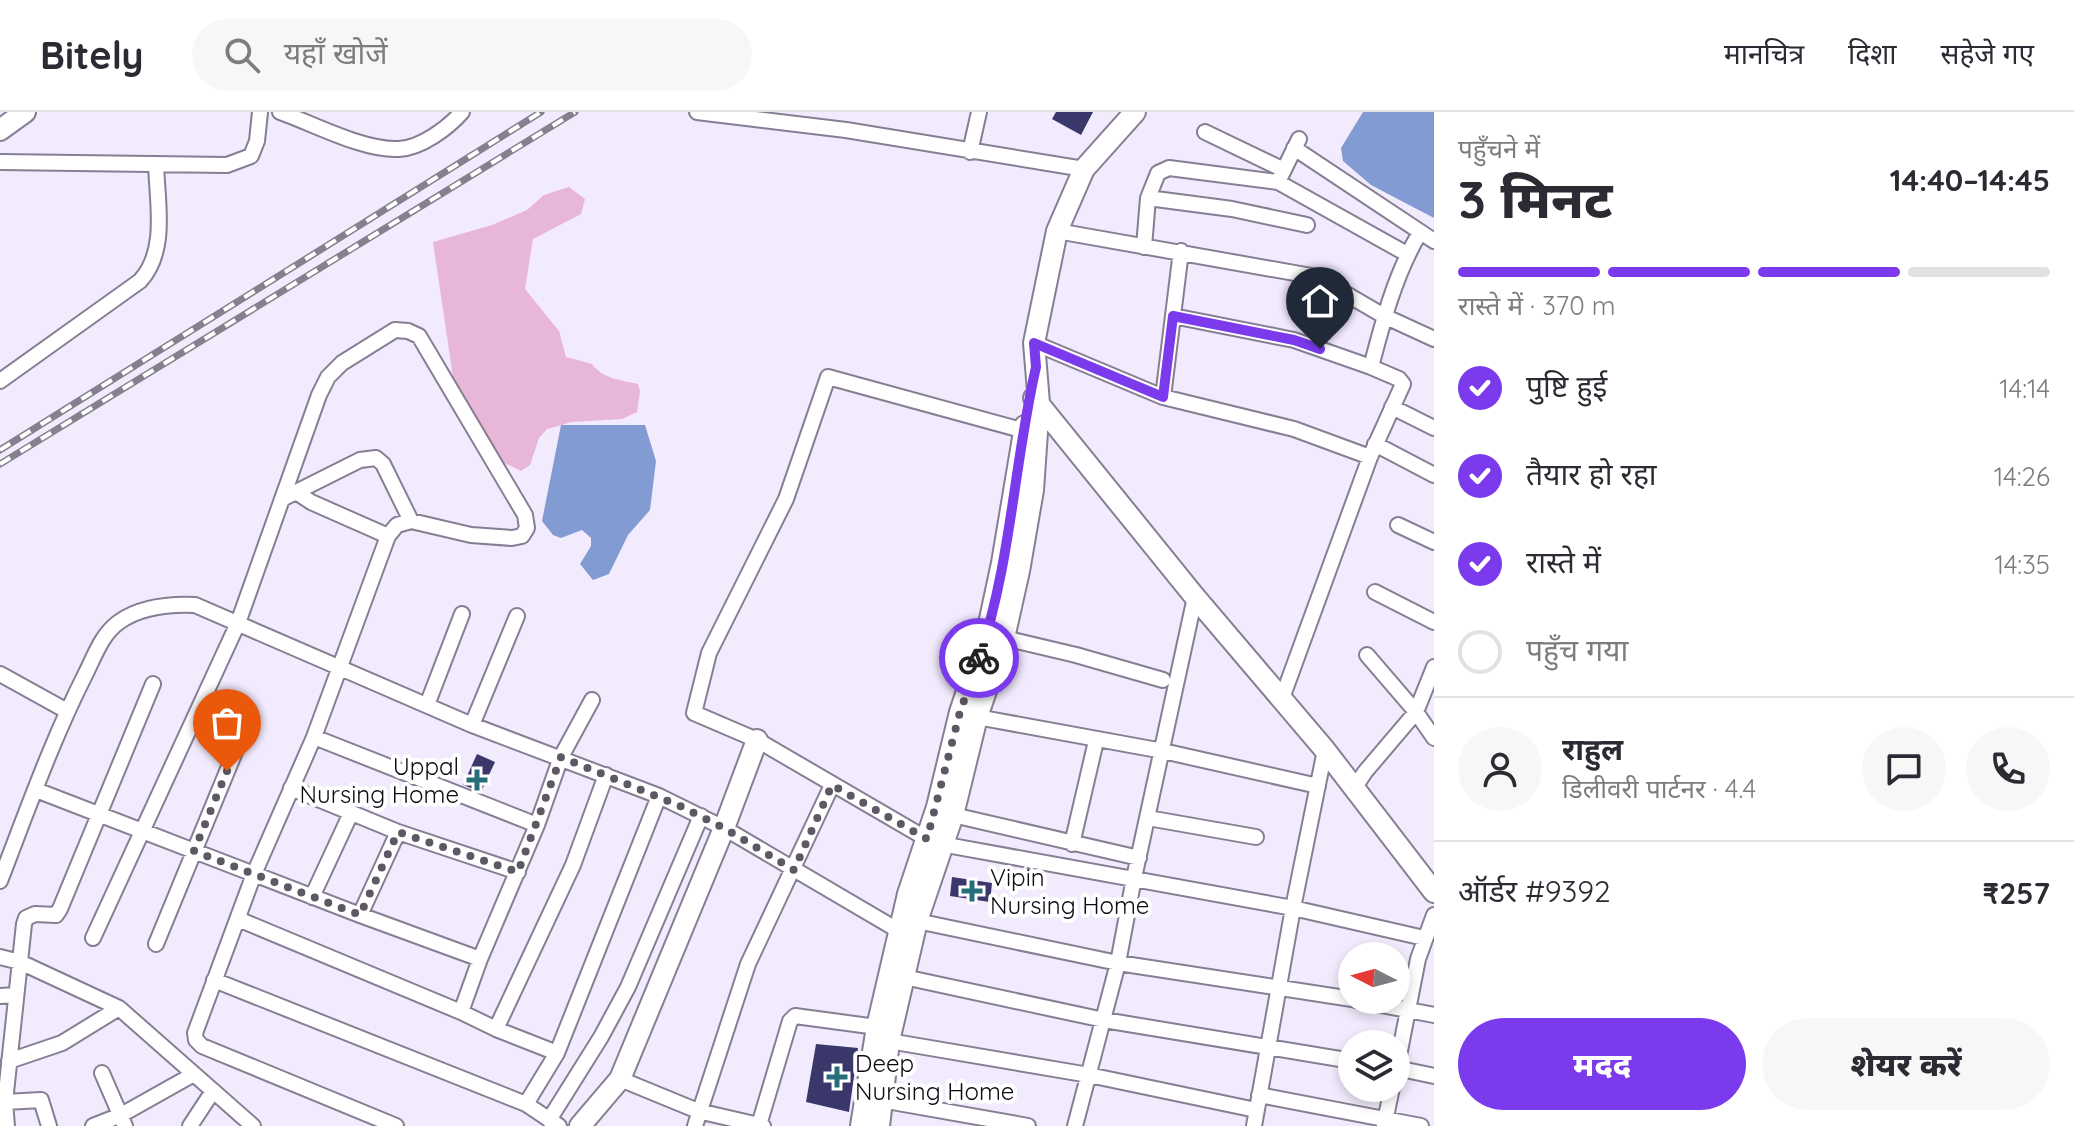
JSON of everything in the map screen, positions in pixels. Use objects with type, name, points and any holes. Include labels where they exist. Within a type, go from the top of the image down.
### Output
[{"type":"main road","points":[[0,130],[25,112]]},
{"type":"main road","points":[[879,1126],[883,1034],[904,977],[909,926],[908,894],[934,842],[953,815],[977,717],[1004,638],[1033,490],[1034,343],[1057,231],[1084,169],[1135,112]]},
{"type":"main road","points":[[934,842],[960,712],[987,633],[1025,431],[1034,399]]},
{"type":"main road","points":[[1034,399],[1281,701],[1325,750],[1434,892]]},
{"type":"main road","points":[[580,1126],[620,1079],[757,740]]},
{"type":"main road","points":[[861,1126],[909,926]]},
{"type":"street","points":[[0,162],[227,165],[242,162],[251,156],[257,141],[260,112]]},
{"type":"street","points":[[280,112],[360,142],[399,149],[415,146],[462,112]]},
{"type":"street","points":[[697,112],[846,130],[1084,169]]},
{"type":"street","points":[[970,152],[979,112]]},
{"type":"street","points":[[1205,132],[1407,254]]},
{"type":"street","points":[[1281,176],[1296,144],[1419,234],[1434,241]]},
{"type":"street","points":[[0,381],[149,272],[156,257],[159,237],[156,164]]},
{"type":"street","points":[[1144,247],[1148,198],[1158,173],[1164,169],[1281,176]]},
{"type":"street","points":[[1148,198],[1232,209],[1307,225]]},
{"type":"street","points":[[1057,231],[1317,277],[1384,316],[1434,339]]},
{"type":"street","points":[[1371,367],[1384,316],[1407,254],[1419,234]]},
{"type":"street","points":[[1163,397],[1181,251]]},
{"type":"street","points":[[1173,316],[1294,340],[1371,367],[1399,379],[1403,384],[1373,451],[1281,701]]},
{"type":"street","points":[[93,938],[238,623],[328,377],[342,363],[395,330],[419,336],[525,515],[527,528],[522,536],[491,538],[411,521],[397,525],[388,536],[314,737],[254,874],[195,1033],[196,1040],[202,1046],[396,1126]]},
{"type":"street","points":[[1034,343],[1163,397],[1373,451],[1434,475]]},
{"type":"street","points":[[1025,431],[828,377],[786,499],[709,653],[694,713],[757,740],[934,842],[1293,908],[1424,938]]},
{"type":"street","points":[[1392,407],[1434,428]]},
{"type":"street","points":[[282,499],[360,460],[376,458],[383,464],[411,521]]},
{"type":"street","points":[[296,492],[311,502],[388,536]]},
{"type":"street","points":[[1398,525],[1434,542]]},
{"type":"street","points":[[1375,592],[1434,622]]},
{"type":"street","points":[[1075,1126],[1118,963],[1195,597]]},
{"type":"street","points":[[0,881],[67,711],[102,640],[119,621],[169,604],[195,605],[472,725],[659,796],[724,828],[794,870],[909,926],[1338,997]]},
{"type":"street","points":[[427,705],[462,614]]},
{"type":"street","points":[[472,725],[517,616]]},
{"type":"street","points":[[1004,638],[1163,680]]},
{"type":"street","points":[[1367,655],[1434,738]]},
{"type":"street","points":[[1353,790],[1416,712],[1434,667]]},
{"type":"street","points":[[0,674],[67,711]]},
{"type":"street","points":[[7,1126],[7,1052],[26,918],[35,914],[56,915],[60,909],[153,684]]},
{"type":"street","points":[[461,1012],[537,825],[561,757],[592,700]]},
{"type":"street","points":[[977,717],[1163,751],[1318,786]]},
{"type":"street","points":[[156,944],[249,718]]},
{"type":"street","points":[[314,737],[537,825]]},
{"type":"street","points":[[1072,844],[1096,741]]},
{"type":"street","points":[[1254,1126],[1325,750]]},
{"type":"street","points":[[496,1029],[573,865],[606,775]]},
{"type":"street","points":[[695,1126],[748,964],[832,785]]},
{"type":"street","points":[[291,788],[398,832],[518,872]]},
{"type":"street","points":[[36,790],[480,959]]},
{"type":"street","points":[[526,1104],[557,1053],[659,796]]},
{"type":"street","points":[[312,897],[351,813]]},
{"type":"street","points":[[953,815],[1139,858]]},
{"type":"street","points":[[214,980],[526,1104],[554,1123],[628,987],[701,816]]},
{"type":"street","points":[[1148,818],[1256,837]]},
{"type":"street","points":[[360,915],[398,832]]},
{"type":"street","points":[[1410,1000],[1424,938],[1434,915]]},
{"type":"street","points":[[238,919],[557,1053]]},
{"type":"street","points":[[0,957],[20,962],[119,1008],[253,1126]]},
{"type":"street","points":[[904,977],[1104,1020],[1338,1059]]},
{"type":"street","points":[[0,996],[16,995]]},
{"type":"street","points":[[7,1052],[62,1043],[119,1008]]},
{"type":"street","points":[[1410,1009],[1434,1015]]},
{"type":"street","points":[[620,1079],[698,1111],[761,1126],[790,1021],[795,1016],[1089,1075],[1385,1123],[1421,1126]]},
{"type":"street","points":[[1410,1072],[1434,1076]]},
{"type":"street","points":[[102,1073],[123,1121]]},
{"type":"street","points":[[93,1126],[123,1121],[194,1074]]},
{"type":"street","points":[[190,1126],[213,1091]]},
{"type":"street","points":[[5,1102],[41,1100],[49,1126]]},
{"type":"street","points":[[881,1100],[1028,1126]]},
{"type":"street","points":[[1385,1123],[1389,1102]]},
{"type":"shaded area","points":[[569,187],[585,199],[581,214],[533,239],[525,289],[559,331],[566,357],[592,364],[612,378],[638,384],[637,412],[622,419],[572,422],[547,429],[539,438],[530,465],[521,471],[498,460],[453,377],[433,242],[492,225],[527,210],[544,195]]},
{"type":"water","points":[[1363,112],[1434,112],[1434,218],[1371,185],[1343,161],[1341,148]]},
{"type":"water","points":[[561,425],[645,425],[656,461],[650,510],[628,535],[609,574],[593,580],[580,564],[591,546],[591,538],[582,530],[561,538],[553,535],[542,521]]},
{"type":"building","points":[[1056,112],[1093,112],[1081,135],[1052,119]]},
{"type":"building","points":[[477,754],[495,762],[481,792],[463,785]]},
{"type":"building","points":[[952,877],[992,883],[990,902],[950,896]]},
{"type":"building","points":[[816,1044],[858,1048],[849,1112],[806,1102]]},
{"type":"railway","points":[[0,450],[541,112]]},
{"type":"railway","points":[[0,464],[575,112]]},
{"type":"way so far","points":[[227,771],[194,851],[360,915],[398,832],[518,872],[561,757],[680,806],[794,870],[832,785],[927,839],[960,712],[979,658]]},
{"type":"place","name":"Uppal Nursing Home","points":[[477,780]]},
{"type":"place","name":"Vipin Nursing Home","points":[[972,891]]},
{"type":"place","name":"Deep Nursing Home","points":[[837,1077]]},
{"type":"route","points":[[979,658],[1002,563],[1036,367],[1034,343],[1163,397],[1173,316],[1294,340],[1320,349]]}]
